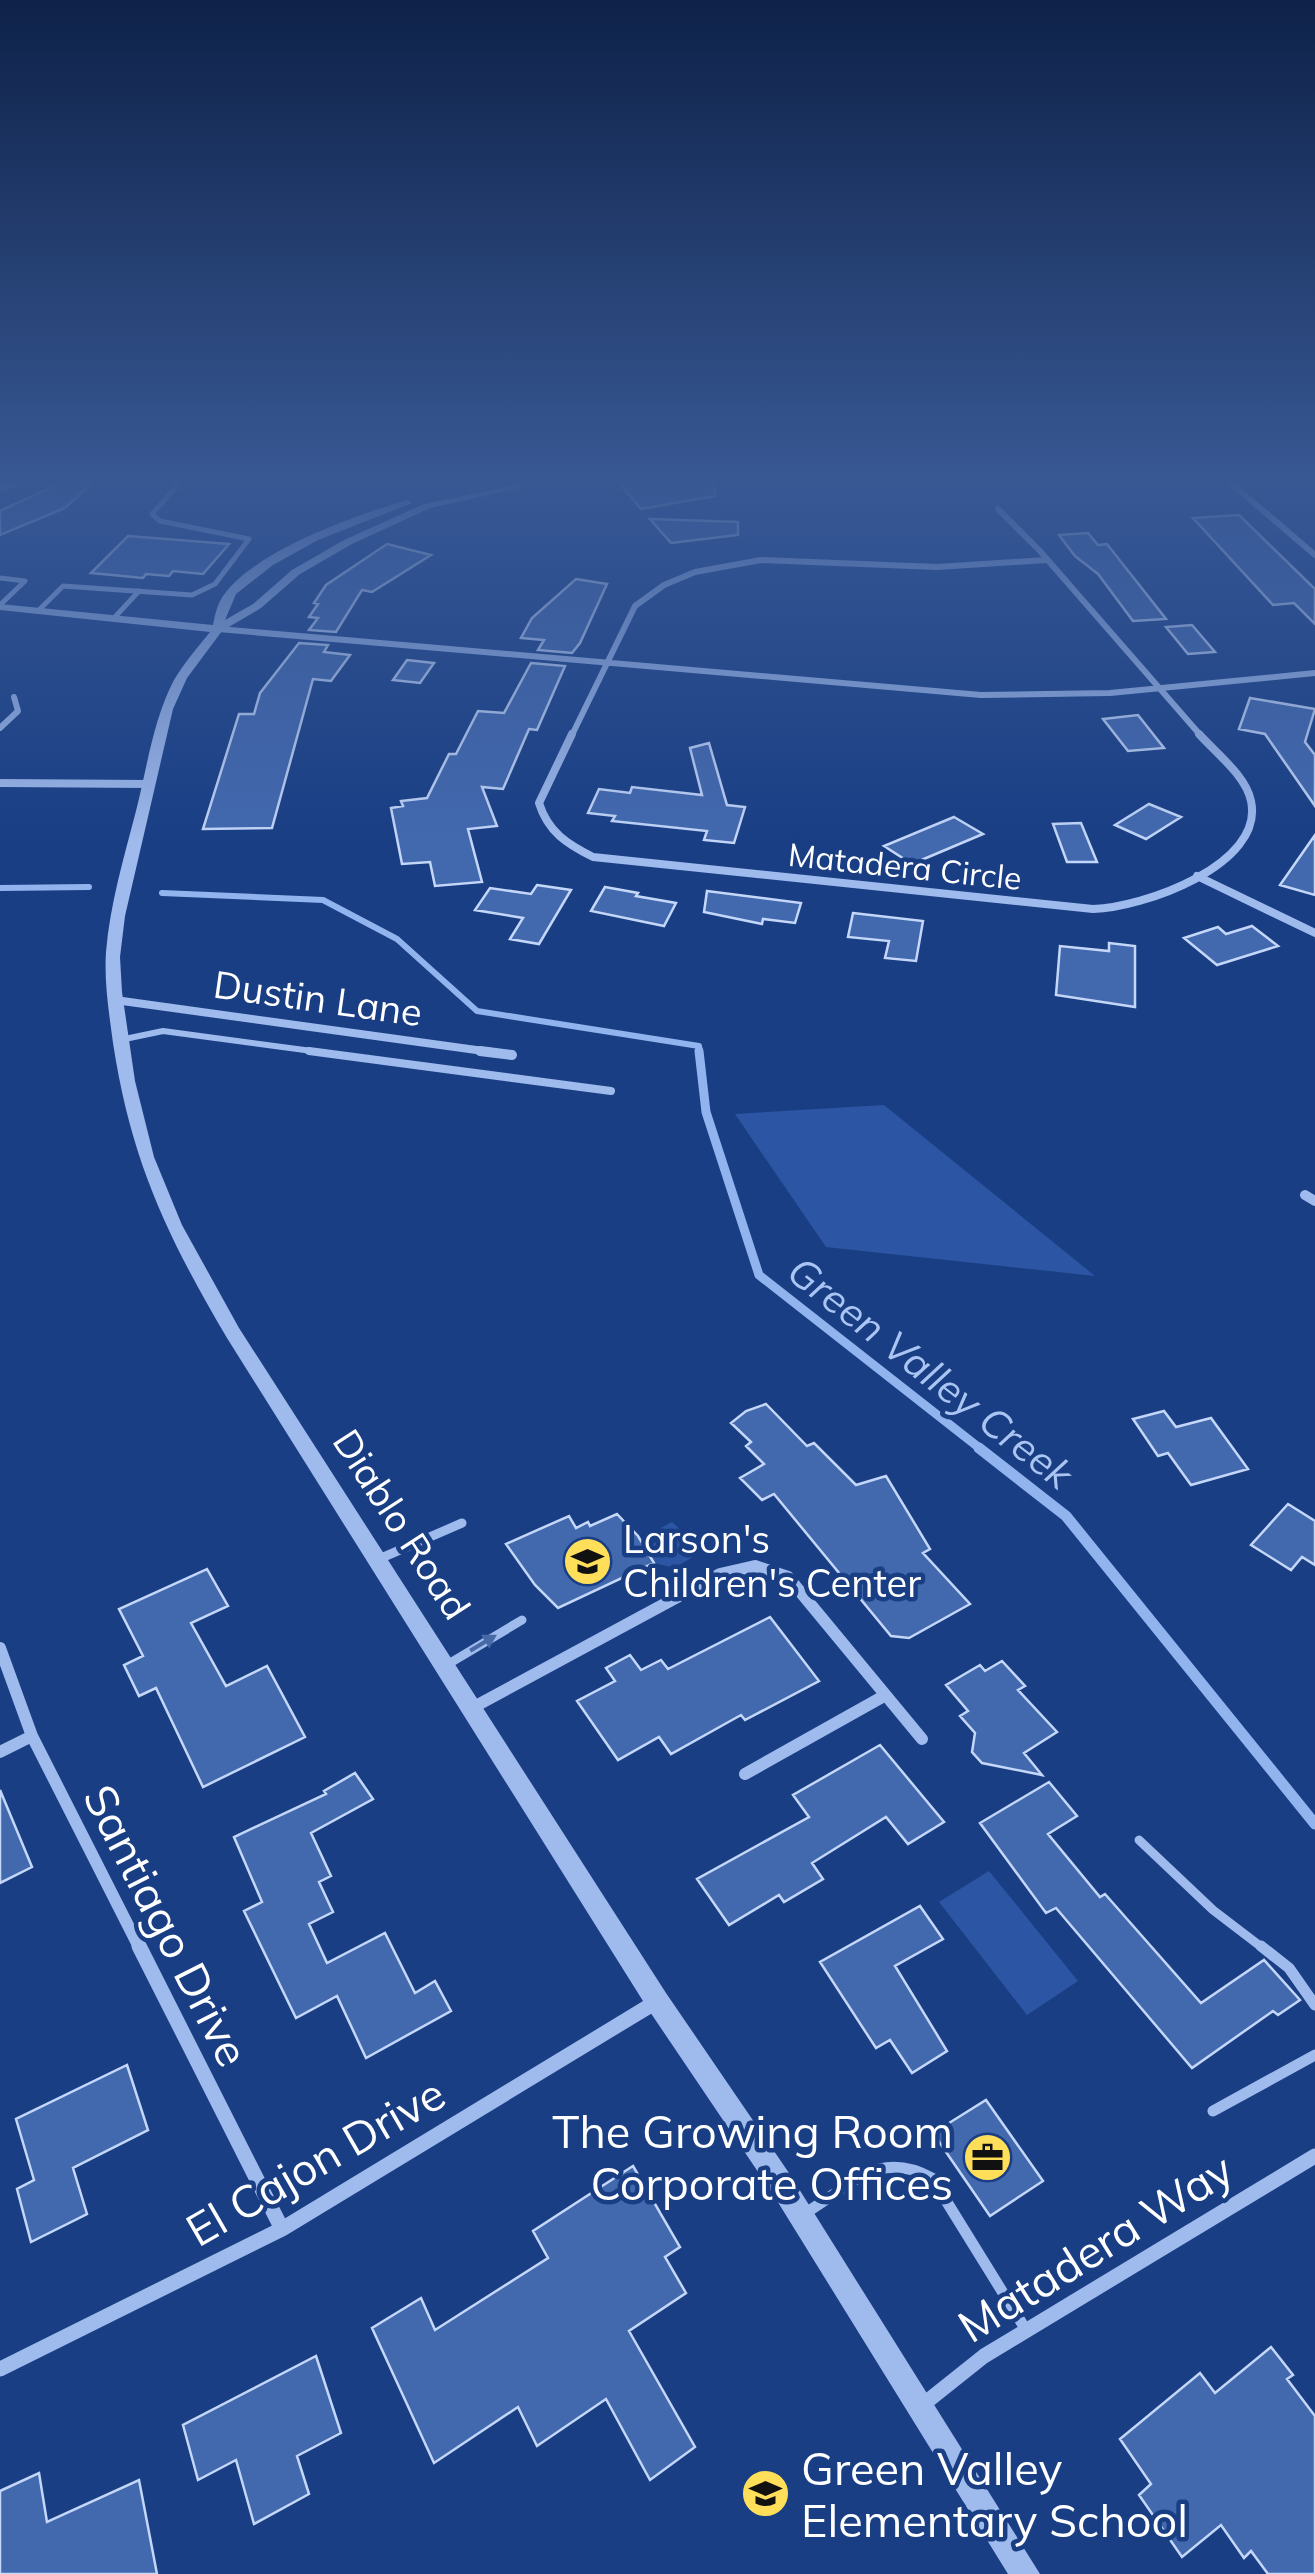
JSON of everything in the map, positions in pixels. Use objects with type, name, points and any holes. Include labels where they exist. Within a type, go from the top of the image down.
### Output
[{"type":"street","name":"Diablo Road","points":[[224,604],[218,628],[181,678],[168,708],[114,948],[115,1000],[128,1102],[147,1169],[177,1238],[377,1559],[1025,2574]]},
{"type":"street","points":[[218,628],[259,604]]},
{"type":"street","name":"Matadera Circle","points":[[636,604],[539,803],[544,826],[564,844],[593,857],[1070,908],[1132,906],[1198,876],[1244,841],[1252,826],[1252,804],[1247,786],[1084,604]]},
{"type":"street","points":[[0,606],[964,694],[1062,695],[1315,673]]},
{"type":"street","points":[[0,728],[18,710],[14,697]]},
{"type":"street","points":[[0,783],[150,784]]},
{"type":"street","points":[[1198,876],[1315,933]]},
{"type":"street","name":"Dustin Lane","points":[[115,1000],[512,1055]]},
{"type":"street","points":[[472,1708],[720,1574],[738,1566],[758,1565],[788,1578],[922,1739]]},
{"type":"street","name":"Santiago Drive","points":[[0,1648],[32,1736],[282,2230]]},
{"type":"street","points":[[745,1774],[884,1696]]},
{"type":"street","points":[[0,1752],[32,1736]]},
{"type":"street","name":"El Cajon Drive","points":[[0,2369],[282,2230],[657,2001]]},
{"type":"street","name":"Matadera Way","points":[[919,2407],[984,2356],[1315,2156]]},
{"type":"lane","points":[[39,610],[45,604]]},
{"type":"lane","points":[[115,617],[127,604]]},
{"type":"lane","points":[[120,1040],[163,1031],[612,1091]]},
{"type":"lane","points":[[377,1559],[462,1522]]},
{"type":"lane","points":[[445,1666],[522,1620]]},
{"type":"lane","points":[[1139,1840],[1213,1910],[1288,1968],[1315,2005]]},
{"type":"lane","points":[[1213,2111],[1315,2055]]},
{"type":"lane","points":[[800,2216],[883,2165],[908,2165],[932,2178],[1026,2330]]},
{"type":"shaded area","points":[[884,1105],[1095,1276],[826,1247],[735,1114]]},
{"type":"shaded area","points":[[672,1522],[683,1532],[691,1528],[702,1541],[695,1545],[699,1553],[675,1568],[654,1563],[645,1548],[662,1539],[657,1530]]},
{"type":"shaded area","points":[[989,1871],[1078,1981],[1027,2015],[939,1902]]},
{"type":"building","points":[[318,604],[353,604],[336,632],[309,630],[318,618],[309,617]]},
{"type":"building","points":[[548,604],[598,604],[572,653],[538,650],[544,640],[521,638],[532,618]]},
{"type":"building","points":[[1120,604],[1154,604],[1166,619],[1133,621]]},
{"type":"building","points":[[1295,604],[1315,604],[1315,624]]},
{"type":"building","points":[[1192,625],[1215,652],[1188,654],[1166,627]]},
{"type":"building","points":[[299,643],[328,645],[324,652],[350,655],[331,681],[313,679],[272,828],[203,829],[239,714],[254,714],[260,693]]},
{"type":"building","points":[[407,660],[434,663],[420,683],[393,680]]},
{"type":"building","points":[[531,663],[565,666],[537,730],[529,729],[503,789],[482,787],[497,826],[468,829],[482,882],[435,886],[430,862],[402,864],[391,808],[403,806],[401,801],[427,798],[449,754],[456,754],[478,711],[504,713]]},
{"type":"building","points":[[1250,698],[1315,709],[1305,742],[1315,755],[1315,806],[1265,734],[1239,729]]},
{"type":"building","points":[[1138,715],[1164,748],[1128,751],[1103,719]]},
{"type":"building","points":[[709,743],[727,805],[745,807],[734,843],[704,840],[707,831],[612,821],[615,816],[588,813],[599,789],[630,793],[632,787],[702,795],[690,748]]},
{"type":"building","points":[[1149,804],[1181,817],[1146,839],[1115,825]]},
{"type":"building","points":[[954,817],[983,834],[912,864],[884,846]]},
{"type":"building","points":[[1081,823],[1097,862],[1067,862],[1053,824]]},
{"type":"building","points":[[1315,835],[1315,895],[1280,885]]},
{"type":"building","points":[[537,885],[571,890],[539,944],[510,939],[523,918],[475,910],[490,888],[531,894]]},
{"type":"building","points":[[605,887],[676,903],[664,926],[591,911]]},
{"type":"building","points":[[707,891],[801,903],[795,923],[763,919],[762,924],[704,912]]},
{"type":"building","points":[[853,913],[923,921],[916,961],[885,958],[889,941],[848,937]]},
{"type":"building","points":[[1252,926],[1278,946],[1217,965],[1184,938],[1218,927],[1226,934]]},
{"type":"building","points":[[1109,943],[1135,946],[1135,1007],[1056,995],[1060,946],[1109,951]]},
{"type":"building","points":[[766,1404],[807,1446],[814,1443],[856,1485],[886,1476],[930,1549],[923,1553],[970,1604],[909,1638],[891,1636],[774,1494],[762,1500],[740,1478],[764,1464],[746,1446],[751,1442],[731,1423],[746,1411]]},
{"type":"building","points":[[1164,1411],[1176,1427],[1211,1418],[1248,1469],[1191,1485],[1168,1453],[1158,1456],[1133,1419]]},
{"type":"building","points":[[1288,1504],[1315,1521],[1315,1565],[1302,1557],[1291,1570],[1251,1545]]},
{"type":"building","points":[[617,1514],[638,1536],[654,1563],[558,1608],[535,1585],[506,1544],[569,1516],[576,1528]]},
{"type":"building","points":[[207,1569],[228,1606],[191,1623],[226,1686],[267,1666],[305,1737],[203,1787],[156,1688],[139,1696],[124,1665],[143,1656],[119,1609]]},
{"type":"building","points":[[770,1617],[819,1681],[745,1720],[741,1715],[671,1754],[659,1737],[618,1760],[577,1701],[615,1681],[606,1668],[630,1655],[641,1670],[661,1660],[668,1669]]},
{"type":"building","points":[[1002,1661],[1025,1686],[1018,1690],[1057,1732],[1024,1753],[1042,1775],[982,1763],[972,1752],[975,1733],[960,1716],[968,1711],[946,1685],[980,1665],[985,1671]]},
{"type":"building","points":[[880,1745],[944,1822],[908,1844],[886,1817],[812,1863],[823,1879],[784,1902],[779,1895],[729,1925],[697,1879],[809,1817],[793,1795]]},
{"type":"building","points":[[355,1773],[373,1799],[311,1833],[331,1876],[319,1882],[333,1912],[309,1924],[327,1963],[385,1933],[415,1993],[435,1981],[451,2011],[366,2058],[337,1996],[296,2018],[244,1911],[262,1902],[234,1837],[326,1794],[324,1791]]},
{"type":"building","points":[[1049,1782],[1077,1816],[1048,1834],[1100,1897],[1105,1894],[1201,2003],[1264,1960],[1300,2000],[1278,2015],[1273,2011],[1192,2068],[1056,1908],[1046,1913],[980,1823]]},
{"type":"building","points":[[0,1790],[32,1867],[0,1883]]},
{"type":"building","points":[[920,1906],[943,1939],[895,1966],[947,2051],[912,2073],[890,2040],[876,2048],[820,1962]]},
{"type":"building","points":[[127,2065],[148,2130],[73,2168],[87,2214],[31,2242],[17,2189],[34,2180],[16,2119]]},
{"type":"building","name":"The Growing Room Corporate Offices","points":[[986,2100],[1043,2181],[990,2216],[933,2133]]},
{"type":"building","points":[[633,2166],[680,2247],[665,2257],[686,2293],[629,2331],[695,2447],[650,2480],[606,2399],[537,2446],[518,2407],[434,2463],[372,2328],[421,2298],[435,2330],[548,2258],[533,2231]]},
{"type":"building","points":[[1271,2347],[1293,2375],[1287,2379],[1315,2416],[1315,2574],[1268,2574],[1251,2551],[1244,2558],[1221,2525],[1182,2557],[1139,2495],[1151,2484],[1120,2439],[1200,2373],[1215,2393]]},
{"type":"building","points":[[316,2356],[341,2433],[297,2456],[309,2494],[254,2524],[236,2460],[198,2480],[183,2425]]},
{"type":"building","points":[[39,2473],[47,2522],[139,2480],[157,2574],[0,2574],[0,2491]]},
{"type":"waterway","name":"Green Valley Creek","points":[[0,888],[89,887]]},
{"type":"waterway","name":"Green Valley Creek","points":[[162,893],[323,900],[397,939],[477,1011],[699,1046],[700,1053]]},
{"type":"waterway","name":"Green Valley Creek","points":[[699,1051],[706,1112],[759,1275],[982,1450]]},
{"type":"waterway","name":"Green Valley Creek","points":[[979,1448],[1066,1516],[1315,1824]]},
{"type":"place","name":"Larson's Children's Center","points":[[588,1561]]},
{"type":"place","name":"The Growing Room Corporate Offices","points":[[988,2157]]},
{"type":"place","name":"Green Valley Elementary School","points":[[766,2494]]}]
